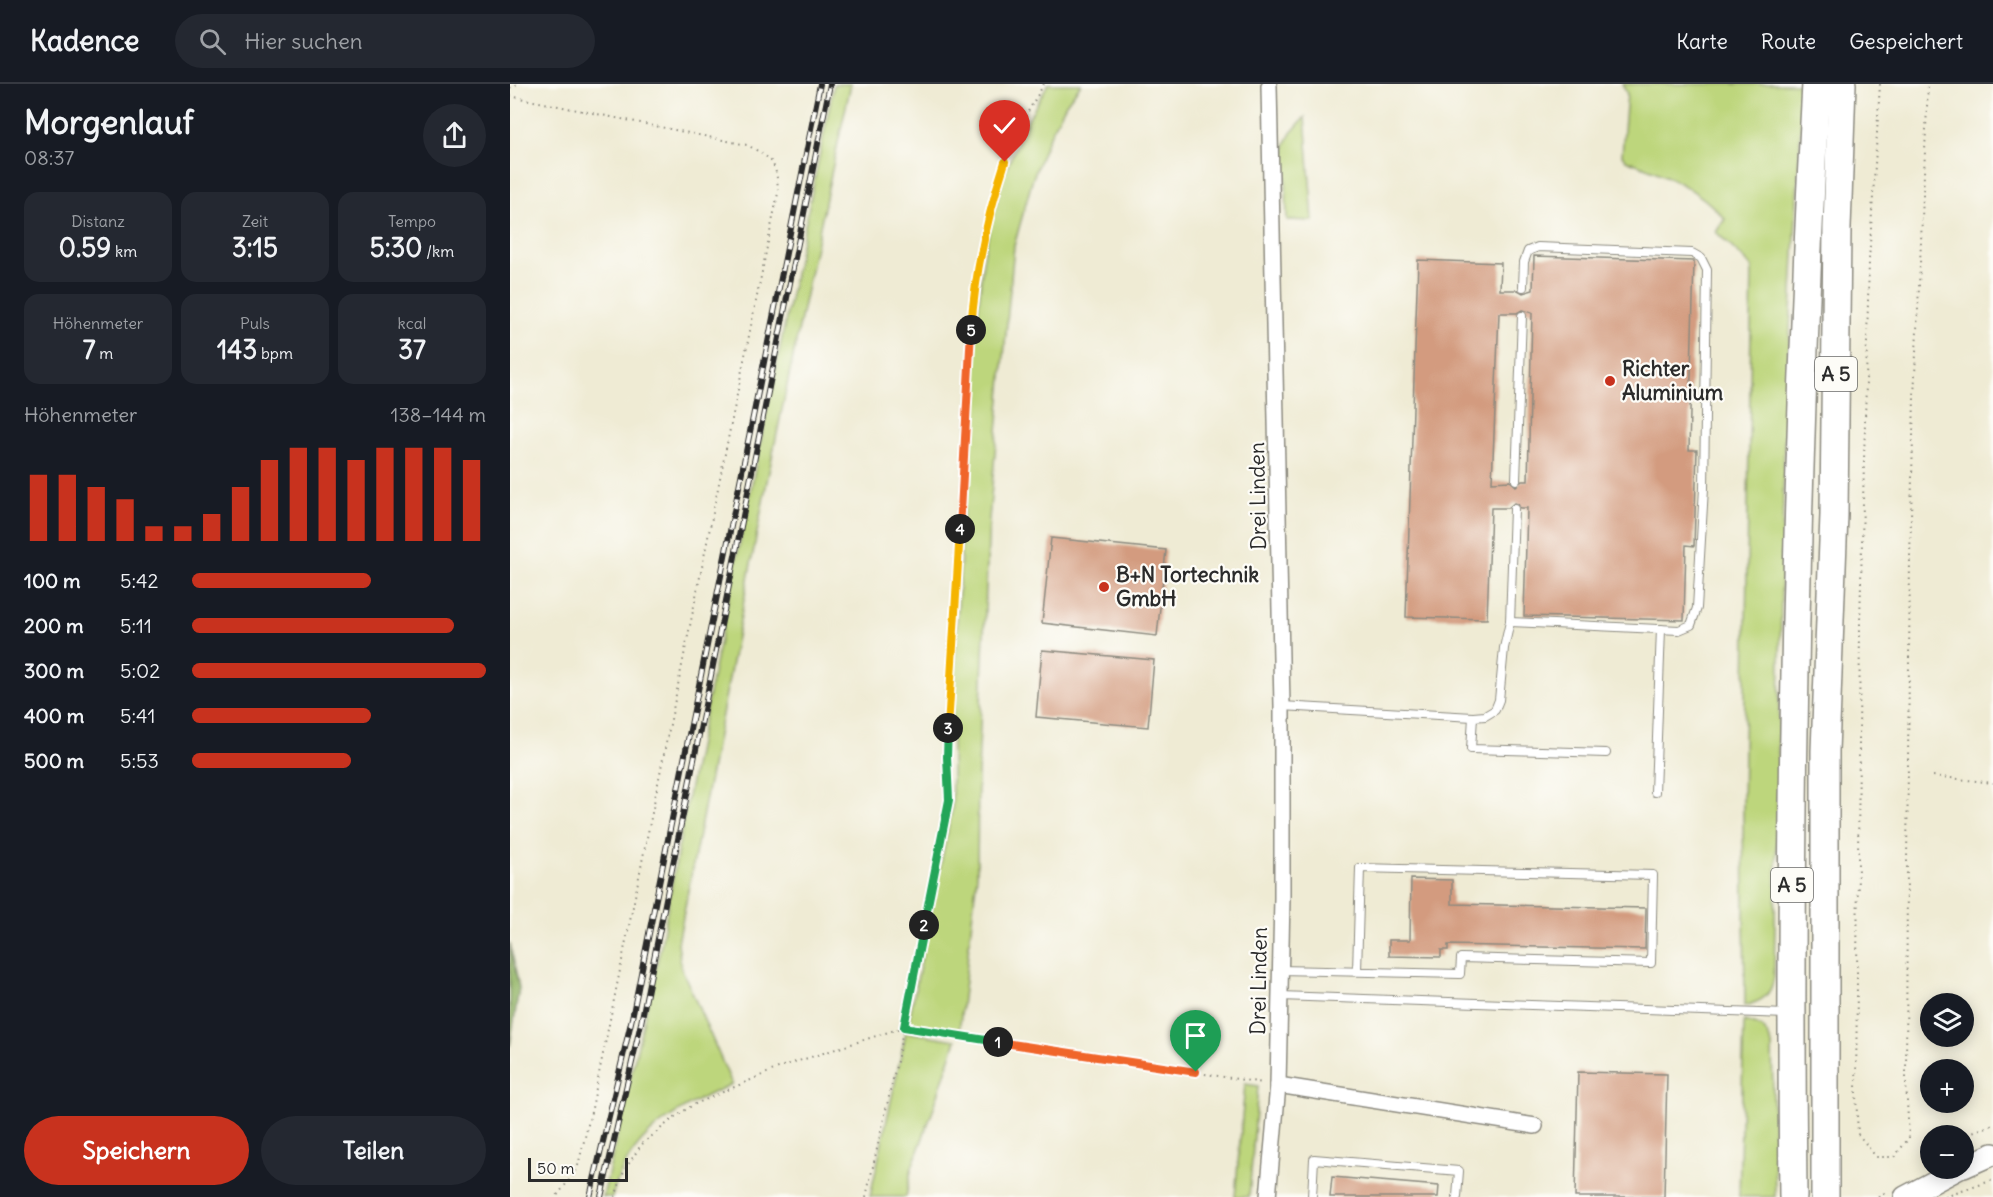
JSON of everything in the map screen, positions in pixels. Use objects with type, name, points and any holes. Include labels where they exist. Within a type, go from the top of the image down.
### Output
[{"type":"highway","name":"A 5","points":[[1793,1197],[1791,1014],[1798,573],[1816,84]]},
{"type":"highway","name":"A 5","points":[[1825,1197],[1825,751],[1834,503],[1837,228],[1842,84]]},
{"type":"main road","points":[[1974,1163],[1993,1154]]},
{"type":"main road","points":[[1905,1197],[1940,1179]]},
{"type":"street","name":"Drei Linden","points":[[1268,1197],[1278,1085],[1282,706],[1269,87]]},
{"type":"street","points":[[1278,1085],[1535,1126]]},
{"type":"lane","points":[[1510,622],[1679,630],[1691,625],[1697,608],[1704,488],[1707,270],[1701,258],[1692,253],[1538,247],[1528,251],[1524,262],[1523,287]]},
{"type":"lane","points":[[1516,480],[1522,316]]},
{"type":"lane","points":[[1282,706],[1473,717],[1485,716],[1495,710],[1499,700],[1504,648],[1510,622],[1515,509]]},
{"type":"lane","points":[[1655,792],[1661,629]]},
{"type":"lane","points":[[1473,717],[1471,749],[1606,753]]},
{"type":"lane","points":[[1280,970],[1460,974],[1461,958],[1651,963],[1653,875],[1360,868],[1357,971]]},
{"type":"lane","points":[[1280,996],[1791,1014]]},
{"type":"lane","points":[[1312,1197],[1314,1159],[1459,1171],[1457,1197]]},
{"type":"path","points":[[510,88],[517,84]]},
{"type":"path","points":[[866,1197],[884,1126],[949,800],[948,734],[976,279],[992,202],[1005,162],[1026,115],[1044,84]]},
{"type":"path","points":[[1880,84],[1869,261],[1860,623],[1856,1095],[1858,1134],[1876,1157],[1894,1157],[1909,1138],[1906,1083],[1906,921],[1910,558],[1914,398],[1928,84]]},
{"type":"path","points":[[510,96],[747,145],[770,158],[777,176],[778,193],[592,1108],[577,1170],[556,1197]]},
{"type":"path","points":[[1933,776],[1993,783]]},
{"type":"path","points":[[615,1197],[624,1171],[641,1145],[693,1105],[783,1066],[904,1027],[1278,1085]]},
{"type":"path","points":[[1974,1131],[1993,1125]]},
{"type":"path","points":[[1945,1197],[1993,1180]]},
{"type":"green space","points":[[834,84],[851,84],[765,491],[678,943],[681,967],[732,1084],[692,1103],[657,1126],[630,1156],[619,1175],[612,1197],[603,1197],[661,945],[685,811]]},
{"type":"green space","points":[[1048,84],[1081,84],[1066,104],[1047,141],[1033,178],[1014,246],[989,519],[978,772],[977,875],[959,1033],[917,1026],[911,1022],[910,1015],[952,809],[952,709],[970,399],[983,261],[991,220],[1004,174],[1027,121]]},
{"type":"green space","points":[[1622,84],[1803,84],[1784,445],[1774,977],[1771,989],[1765,997],[1745,1006],[1743,808],[1752,267],[1716,232],[1725,219],[1703,198],[1668,177],[1626,160],[1622,155],[1627,94]]},
{"type":"green space","points":[[1305,117],[1313,221],[1287,220],[1285,145],[1291,133]]},
{"type":"green space","points":[[510,943],[519,988],[510,1046]]},
{"type":"green space","points":[[1744,1021],[1762,1028],[1772,1044],[1775,1197],[1739,1197]]},
{"type":"green space","points":[[906,1032],[956,1040],[911,1170],[906,1197],[870,1197]]},
{"type":"green space","points":[[1245,1084],[1258,1086],[1249,1197],[1235,1197]]},
{"type":"building","name":"Richter Aluminium","points":[[1534,256],[1694,261],[1689,450],[1697,450],[1694,546],[1686,545],[1684,620],[1524,616],[1527,508],[1520,508],[1514,503],[1508,508],[1491,508],[1487,619],[1406,617],[1418,260],[1501,263],[1500,290],[1518,290],[1523,293],[1533,290]],"holes":[[[1522,310],[1532,313],[1528,481],[1522,481],[1516,486],[1510,481],[1492,482],[1499,313],[1517,313]]]},
{"type":"building","name":"B+N Tortechnik GmbH","points":[[1051,538],[1166,550],[1157,636],[1042,623]]},
{"type":"building","points":[[1042,650],[1154,660],[1148,727],[1036,717]]},
{"type":"building","points":[[1411,879],[1452,880],[1452,904],[1646,908],[1645,949],[1448,945],[1448,950],[1441,950],[1441,957],[1389,956],[1389,940],[1410,940]]},
{"type":"building","points":[[1578,1072],[1667,1074],[1664,1197],[1575,1197]]},
{"type":"building","points":[[1332,1177],[1439,1186],[1438,1197],[1330,1197]]},
{"type":"railway","points":[[590,1197],[632,1018],[820,84]]},
{"type":"railway","points":[[601,1197],[641,1023],[830,84]]},
{"type":"place","name":"Richter Aluminium","points":[[1610,381]]},
{"type":"place","name":"B+N Tortechnik GmbH","points":[[1104,587]]},
{"type":"route","points":[[1005,162],[982,240],[976,279],[947,757],[949,800],[904,1027],[1196,1072]]}]
